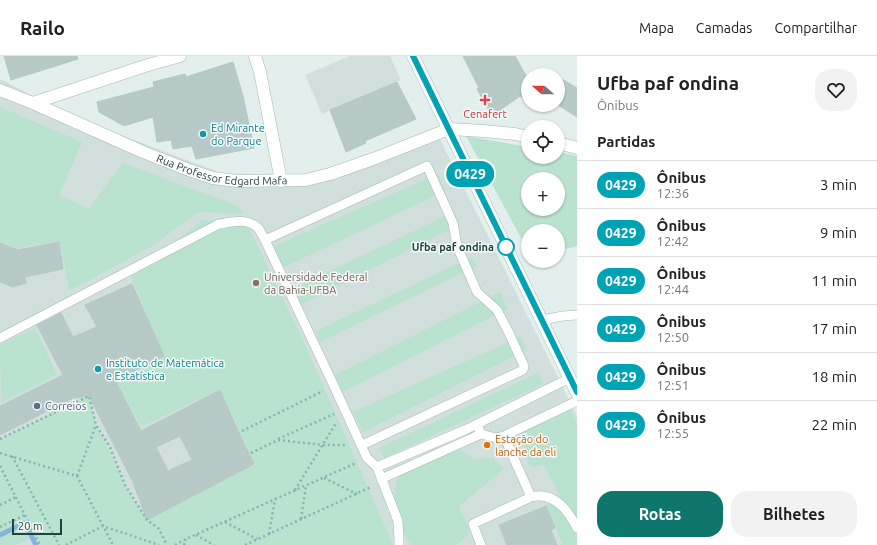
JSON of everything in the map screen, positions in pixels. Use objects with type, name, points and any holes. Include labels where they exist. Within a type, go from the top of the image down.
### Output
[{"type":"street","points":[[33,103],[180,56]]},
{"type":"street","points":[[255,56],[260,72],[281,181]]},
{"type":"street","points":[[412,56],[577,392]]},
{"type":"street","name":"Rua Professor Edgard Mafa","points":[[0,90],[143,152],[189,170],[213,178],[237,181],[306,180],[330,174],[373,159],[449,130]]},
{"type":"street","points":[[449,130],[484,131],[521,135]]},
{"type":"street","points":[[565,145],[577,148]]},
{"type":"lane","points":[[265,240],[427,166],[453,223],[457,246],[477,292],[497,310],[509,333],[524,366],[523,370],[362,445]]},
{"type":"lane","points":[[0,338],[218,224],[240,220],[251,223],[259,229],[265,240],[345,408],[367,458],[377,467],[398,521],[399,545]]},
{"type":"lane","points":[[542,320],[577,315]]},
{"type":"lane","points":[[377,467],[477,424],[570,378]]},
{"type":"lane","points":[[382,481],[481,434],[496,438],[504,436],[577,401]]},
{"type":"lane","points":[[477,424],[481,434]]},
{"type":"lane","points":[[504,436],[531,497]]},
{"type":"lane","points":[[481,545],[473,524],[538,495],[554,499],[564,507],[577,528]]},
{"type":"path","points":[[242,431],[334,386]]},
{"type":"path","points":[[0,439],[89,396],[96,425],[110,447],[125,485],[147,520],[159,529],[167,545]]},
{"type":"path","points":[[251,453],[345,408]]},
{"type":"path","points":[[295,490],[345,408]]},
{"type":"path","points":[[77,476],[96,425]]},
{"type":"path","points":[[278,440],[323,445],[362,445]]},
{"type":"path","points":[[0,453],[77,476],[113,545]]},
{"type":"path","points":[[12,456],[60,545]]},
{"type":"path","points":[[175,545],[367,458]]},
{"type":"path","points":[[0,466],[40,545]]},
{"type":"path","points":[[323,478],[356,494]]},
{"type":"path","points":[[245,545],[382,481]]},
{"type":"path","points":[[301,519],[306,486]]},
{"type":"path","points":[[0,505],[16,497]]},
{"type":"path","points":[[268,534],[275,499]]},
{"type":"path","points":[[0,527],[25,515]]},
{"type":"path","points":[[225,522],[257,540]]},
{"type":"path","points":[[66,545],[103,526],[159,545]]},
{"type":"path","points":[[196,535],[214,545]]},
{"type":"path","points":[[184,545],[186,539]]},
{"type":"shaded area","points":[[350,56],[390,56],[401,80],[322,114],[305,75]]},
{"type":"shaded area","name":"Universidade Federal da Bahia-UFBA","points":[[0,79],[74,117],[247,183],[312,179],[376,165],[438,135],[577,416],[577,545],[0,545]]},
{"type":"green space","points":[[0,107],[82,142],[59,195],[89,209],[123,163],[237,206],[244,214],[198,212],[152,246],[69,291],[60,241],[17,248],[0,242]]},
{"type":"green space","points":[[466,136],[521,146],[521,164],[565,164],[565,153],[577,156],[577,246],[565,249],[565,224],[521,224],[521,238]]},
{"type":"green space","points":[[438,174],[445,191],[282,268],[272,247]]},
{"type":"green space","points":[[454,212],[460,224],[300,305],[292,289]]},
{"type":"green space","points":[[203,220],[247,224],[307,349],[393,545],[40,545],[35,536],[17,545],[0,545],[0,439],[89,396],[96,425],[125,485],[147,520],[255,464],[220,389],[141,427],[115,380],[164,356],[131,277]]},
{"type":"green space","points":[[472,257],[476,266],[320,342],[316,331]]},
{"type":"green space","points":[[500,292],[507,309],[342,392],[335,375]]},
{"type":"green space","points":[[35,328],[57,375],[1,403],[0,345]]},
{"type":"green space","points":[[520,337],[527,350],[363,432],[353,412]]},
{"type":"green space","points":[[538,373],[543,384],[384,458],[379,448]]},
{"type":"green space","points":[[570,410],[577,424],[577,545],[563,545],[546,506],[561,497],[544,465],[534,467],[528,464],[521,433]]},
{"type":"green space","points":[[458,448],[473,459],[493,458],[504,469],[459,506],[470,533],[457,545],[412,545],[402,529],[394,501],[396,483],[400,474]]},
{"type":"building","points":[[4,56],[77,56],[78,59],[11,80]]},
{"type":"building","points":[[463,56],[515,56],[522,68],[521,97],[492,116],[477,89],[479,88]]},
{"type":"building","points":[[233,62],[243,96],[254,148],[196,159],[192,146],[173,149],[171,140],[157,142],[153,117],[124,126],[99,112],[97,102],[154,87],[153,82],[185,74],[186,77]]},
{"type":"building","points":[[565,81],[577,88],[577,117],[565,109]]},
{"type":"building","points":[[397,82],[416,119],[365,141],[366,143],[346,152],[330,110]]},
{"type":"building","points":[[59,242],[63,269],[25,277],[26,283],[13,287],[0,282],[0,243],[18,250]]},
{"type":"building","points":[[132,284],[164,356],[115,380],[141,431],[220,390],[254,464],[147,520],[133,482],[89,396],[73,398],[0,435],[0,406],[63,375],[37,325],[61,313],[73,337],[97,327],[85,305]],"holes":[[[180,436],[192,460],[168,471],[156,447]]]},
{"type":"building","points":[[546,506],[555,528],[551,530],[557,545],[507,545],[499,525]]},
{"type":"waterway","points":[[0,535],[25,523],[36,545]]},
{"type":"bus line","name":"0429","points":[[413,56],[577,392]]},
{"type":"place","name":"Cenafert","points":[[485,100]]},
{"type":"place","name":"Ed Mirante do Parque","points":[[203,134]]},
{"type":"place","name":"Ufba paf ondina","points":[[506,247]]},
{"type":"place","name":"Universidade Federal da Bahia-UFBA","points":[[256,283]]},
{"type":"place","name":"Instituto de Matemática e Estatística","points":[[98,369]]},
{"type":"place","name":"Correios","points":[[37,406]]},
{"type":"place","name":"Estação do lanche da eli","points":[[487,445]]}]
